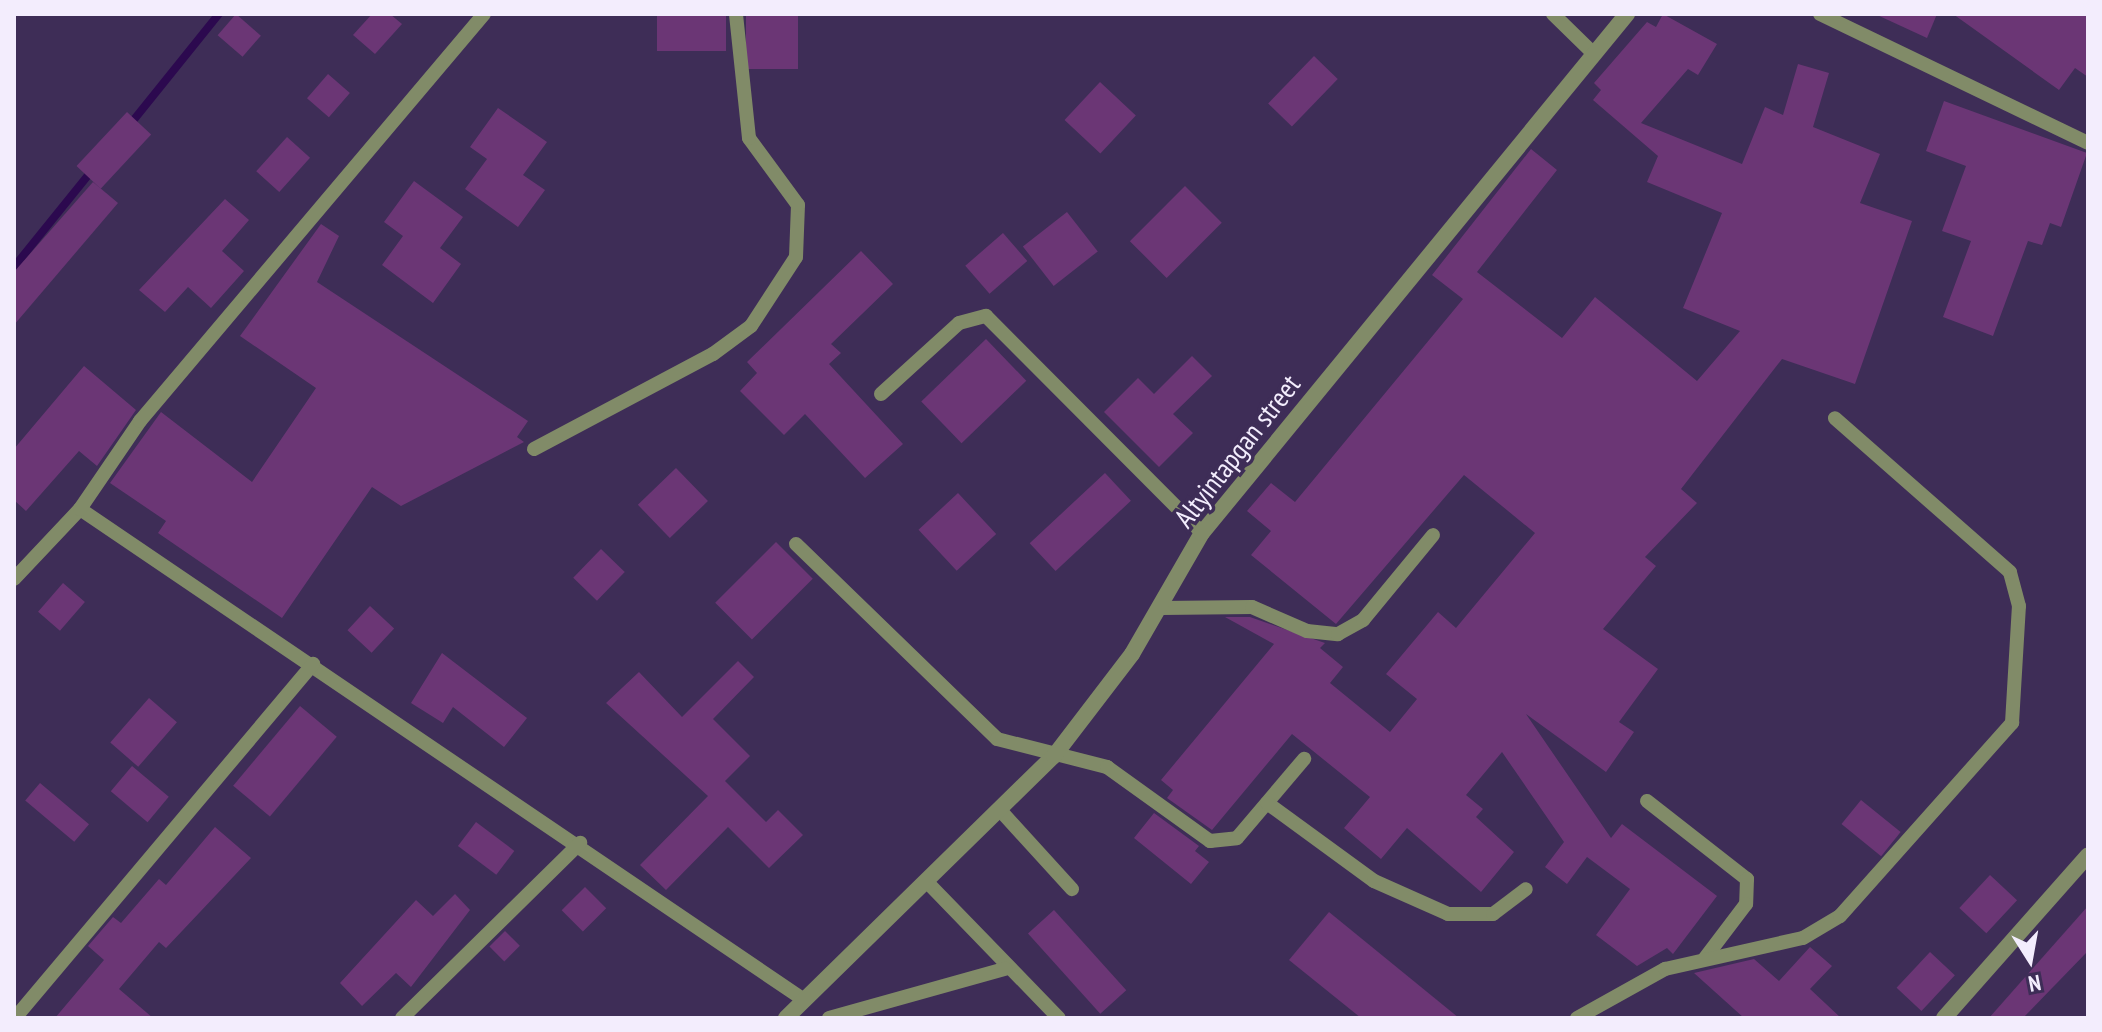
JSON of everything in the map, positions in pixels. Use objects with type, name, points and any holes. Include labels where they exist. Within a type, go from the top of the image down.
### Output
[{"type":"street","name":"Altyintapgan street","points":[[786,1018],[928,883],[1054,756],[1162,608],[1202,533],[1592,52],[1627,14]]},
{"type":"street","points":[[1944,1018],[2088,855]]},
{"type":"lane","points":[[14,579],[80,509],[140,421],[484,14]]},
{"type":"lane","points":[[534,449],[713,354],[751,326],[796,257],[798,205],[749,138],[736,14]]},
{"type":"lane","points":[[1553,14],[1592,52]]},
{"type":"lane","points":[[1820,14],[2088,143]]},
{"type":"lane","points":[[881,394],[959,323],[986,316],[1202,533]]},
{"type":"lane","points":[[1577,1018],[1665,969],[1803,938],[1840,916],[1893,866],[2012,723],[2019,606],[2010,572],[1835,418]]},
{"type":"lane","points":[[80,509],[580,843],[804,1000]]},
{"type":"lane","points":[[1162,608],[1252,607],[1307,631],[1338,634],[1363,620],[1433,535]]},
{"type":"lane","points":[[796,544],[997,739],[1054,756],[1107,767],[1219,844],[1237,838],[1304,759]]},
{"type":"lane","points":[[15,1018],[313,664]]},
{"type":"lane","points":[[1647,801],[1747,879],[1746,904],[1705,958]]},
{"type":"lane","points":[[1267,803],[1374,881],[1448,914],[1493,914],[1526,889]]},
{"type":"lane","points":[[1000,810],[1072,889]]},
{"type":"lane","points":[[402,1018],[580,843]]},
{"type":"lane","points":[[928,883],[1005,969],[1059,1018]]},
{"type":"lane","points":[[829,1018],[1005,969]]},
{"type":"building","points":[[236,14],[261,36],[243,57],[218,35]]},
{"type":"building","points":[[372,14],[390,14],[402,24],[375,54],[353,35]]},
{"type":"building","points":[[657,14],[726,14],[726,51],[657,51]]},
{"type":"building","points":[[746,14],[798,14],[798,69],[746,69]]},
{"type":"building","points":[[1663,14],[1717,44],[1698,75],[1688,69],[1641,123],[1742,164],[1765,107],[1783,115],[1798,64],[1829,73],[1813,127],[1880,154],[1860,203],[1912,221],[1855,384],[1782,359],[1681,489],[1697,503],[1645,557],[1656,566],[1603,629],[1658,669],[1619,722],[1634,732],[1606,772],[1526,714],[1611,838],[1622,824],[1717,896],[1673,954],[1667,948],[1637,966],[1596,935],[1630,889],[1587,857],[1567,884],[1545,867],[1564,842],[1502,752],[1466,795],[1483,809],[1476,817],[1514,852],[1481,892],[1407,828],[1381,859],[1344,828],[1370,797],[1292,734],[1212,830],[1167,798],[1173,790],[1161,780],[1274,644],[1225,617],[1250,617],[1325,643],[1320,648],[1343,667],[1330,683],[1390,732],[1417,699],[1386,674],[1438,612],[1456,628],[1535,533],[1464,475],[1336,624],[1251,555],[1271,531],[1247,511],[1271,483],[1295,502],[1463,299],[1432,275],[1531,149],[1557,170],[1477,272],[1562,338],[1595,297],[1697,381],[1740,331],[1683,308],[1722,213],[1647,182],[1658,156],[1593,100],[1601,90],[1594,83],[1647,22],[1656,27]]},
{"type":"building","points":[[1875,14],[1937,14],[1927,38]]},
{"type":"building","points":[[1953,14],[2088,14],[2088,77],[2075,68],[2059,90]]},
{"type":"building","points":[[1314,56],[1338,79],[1292,126],[1268,103]]},
{"type":"building","points":[[328,74],[350,93],[329,117],[307,98]]},
{"type":"building","points":[[1100,82],[1136,115],[1100,153],[1065,120]]},
{"type":"building","points":[[1944,101],[2087,153],[2061,227],[2050,223],[2042,245],[2028,241],[1993,336],[1943,317],[1971,241],[1942,231],[1966,166],[1926,151]]},
{"type":"building","points":[[498,108],[547,142],[523,175],[545,190],[518,227],[465,189],[487,159],[470,147]]},
{"type":"building","points":[[127,112],[151,135],[101,189],[77,166]]},
{"type":"building","points":[[287,137],[310,158],[279,192],[256,171]]},
{"type":"building","points":[[414,181],[463,217],[440,248],[461,264],[433,303],[382,265],[403,236],[384,222]]},
{"type":"building","points":[[93,182],[118,203],[14,325],[14,272]]},
{"type":"building","points":[[1185,186],[1222,223],[1167,278],[1130,241]]},
{"type":"building","points":[[225,199],[249,220],[222,251],[244,271],[211,308],[188,287],[165,312],[139,290]]},
{"type":"building","points":[[1067,212],[1098,251],[1054,286],[1023,246]]},
{"type":"building","points":[[321,224],[339,236],[317,282],[528,421],[517,437],[524,442],[401,506],[372,487],[282,618],[158,533],[166,521],[110,483],[161,412],[252,482],[316,388],[240,336]]},
{"type":"building","points":[[1003,233],[1027,261],[990,294],[965,266]]},
{"type":"building","points":[[861,251],[893,284],[831,344],[841,353],[829,364],[903,444],[865,478],[805,414],[784,435],[740,391],[757,373],[747,362]]},
{"type":"building","points":[[986,339],[1026,381],[962,443],[921,402]]},
{"type":"building","points":[[1192,356],[1212,376],[1173,414],[1193,433],[1159,467],[1104,412],[1138,378],[1154,394]]},
{"type":"building","points":[[84,366],[136,410],[97,466],[79,451],[26,511],[14,500],[14,449]]},
{"type":"building","points":[[676,468],[708,501],[670,538],[638,505]]},
{"type":"building","points":[[1105,473],[1131,501],[1056,571],[1030,543]]},
{"type":"building","points":[[958,493],[996,534],[957,571],[919,530]]},
{"type":"building","points":[[776,542],[813,579],[752,640],[715,603]]},
{"type":"building","points":[[601,549],[625,572],[597,601],[573,578]]},
{"type":"building","points":[[63,583],[85,602],[60,631],[38,612]]},
{"type":"building","points":[[370,606],[394,629],[372,653],[347,630]]},
{"type":"building","points":[[442,653],[527,718],[504,747],[453,707],[443,723],[411,703]]},
{"type":"building","points":[[738,661],[754,677],[713,719],[750,756],[725,781],[766,822],[778,810],[803,835],[769,868],[728,827],[666,890],[640,865],[708,796],[606,703],[639,672],[682,717]]},
{"type":"building","points":[[149,698],[177,722],[138,767],[110,743]]},
{"type":"building","points":[[300,706],[337,737],[270,817],[233,786]]},
{"type":"building","points":[[132,766],[169,797],[148,822],[111,791]]},
{"type":"building","points":[[40,783],[89,824],[74,842],[25,801]]},
{"type":"building","points":[[1861,800],[1901,832],[1881,856],[1841,824]]},
{"type":"building","points":[[1154,813],[1199,846],[1195,851],[1209,862],[1191,884],[1134,838]]},
{"type":"building","points":[[476,822],[514,851],[496,875],[458,846]]},
{"type":"building","points":[[215,827],[251,858],[166,948],[159,942],[119,989],[153,1018],[55,1018],[104,960],[88,946],[113,917],[121,923],[159,879],[166,885]]},
{"type":"building","points":[[1990,875],[2017,900],[1986,933],[1959,908]]},
{"type":"building","points":[[585,887],[606,908],[583,932],[562,910]]},
{"type":"building","points":[[455,894],[470,910],[411,987],[396,973],[362,1006],[340,983],[416,900],[433,916]]},
{"type":"building","points":[[2088,906],[2088,951],[2023,1018],[1989,1018]]},
{"type":"building","points":[[1054,910],[1126,990],[1100,1014],[1028,933]]},
{"type":"building","points":[[1329,912],[1459,1018],[1361,1018],[1289,960]]},
{"type":"building","points":[[505,931],[520,946],[504,961],[489,947]]},
{"type":"building","points":[[1810,947],[1832,966],[1810,989],[1841,1018],[1744,1018],[1694,973],[1754,959],[1779,981]]},
{"type":"building","points":[[1930,952],[1955,975],[1921,1011],[1897,988]]},
{"type":"waterway","points":[[128,127],[219,14]]},
{"type":"waterway","points":[[14,267],[94,168]]}]
